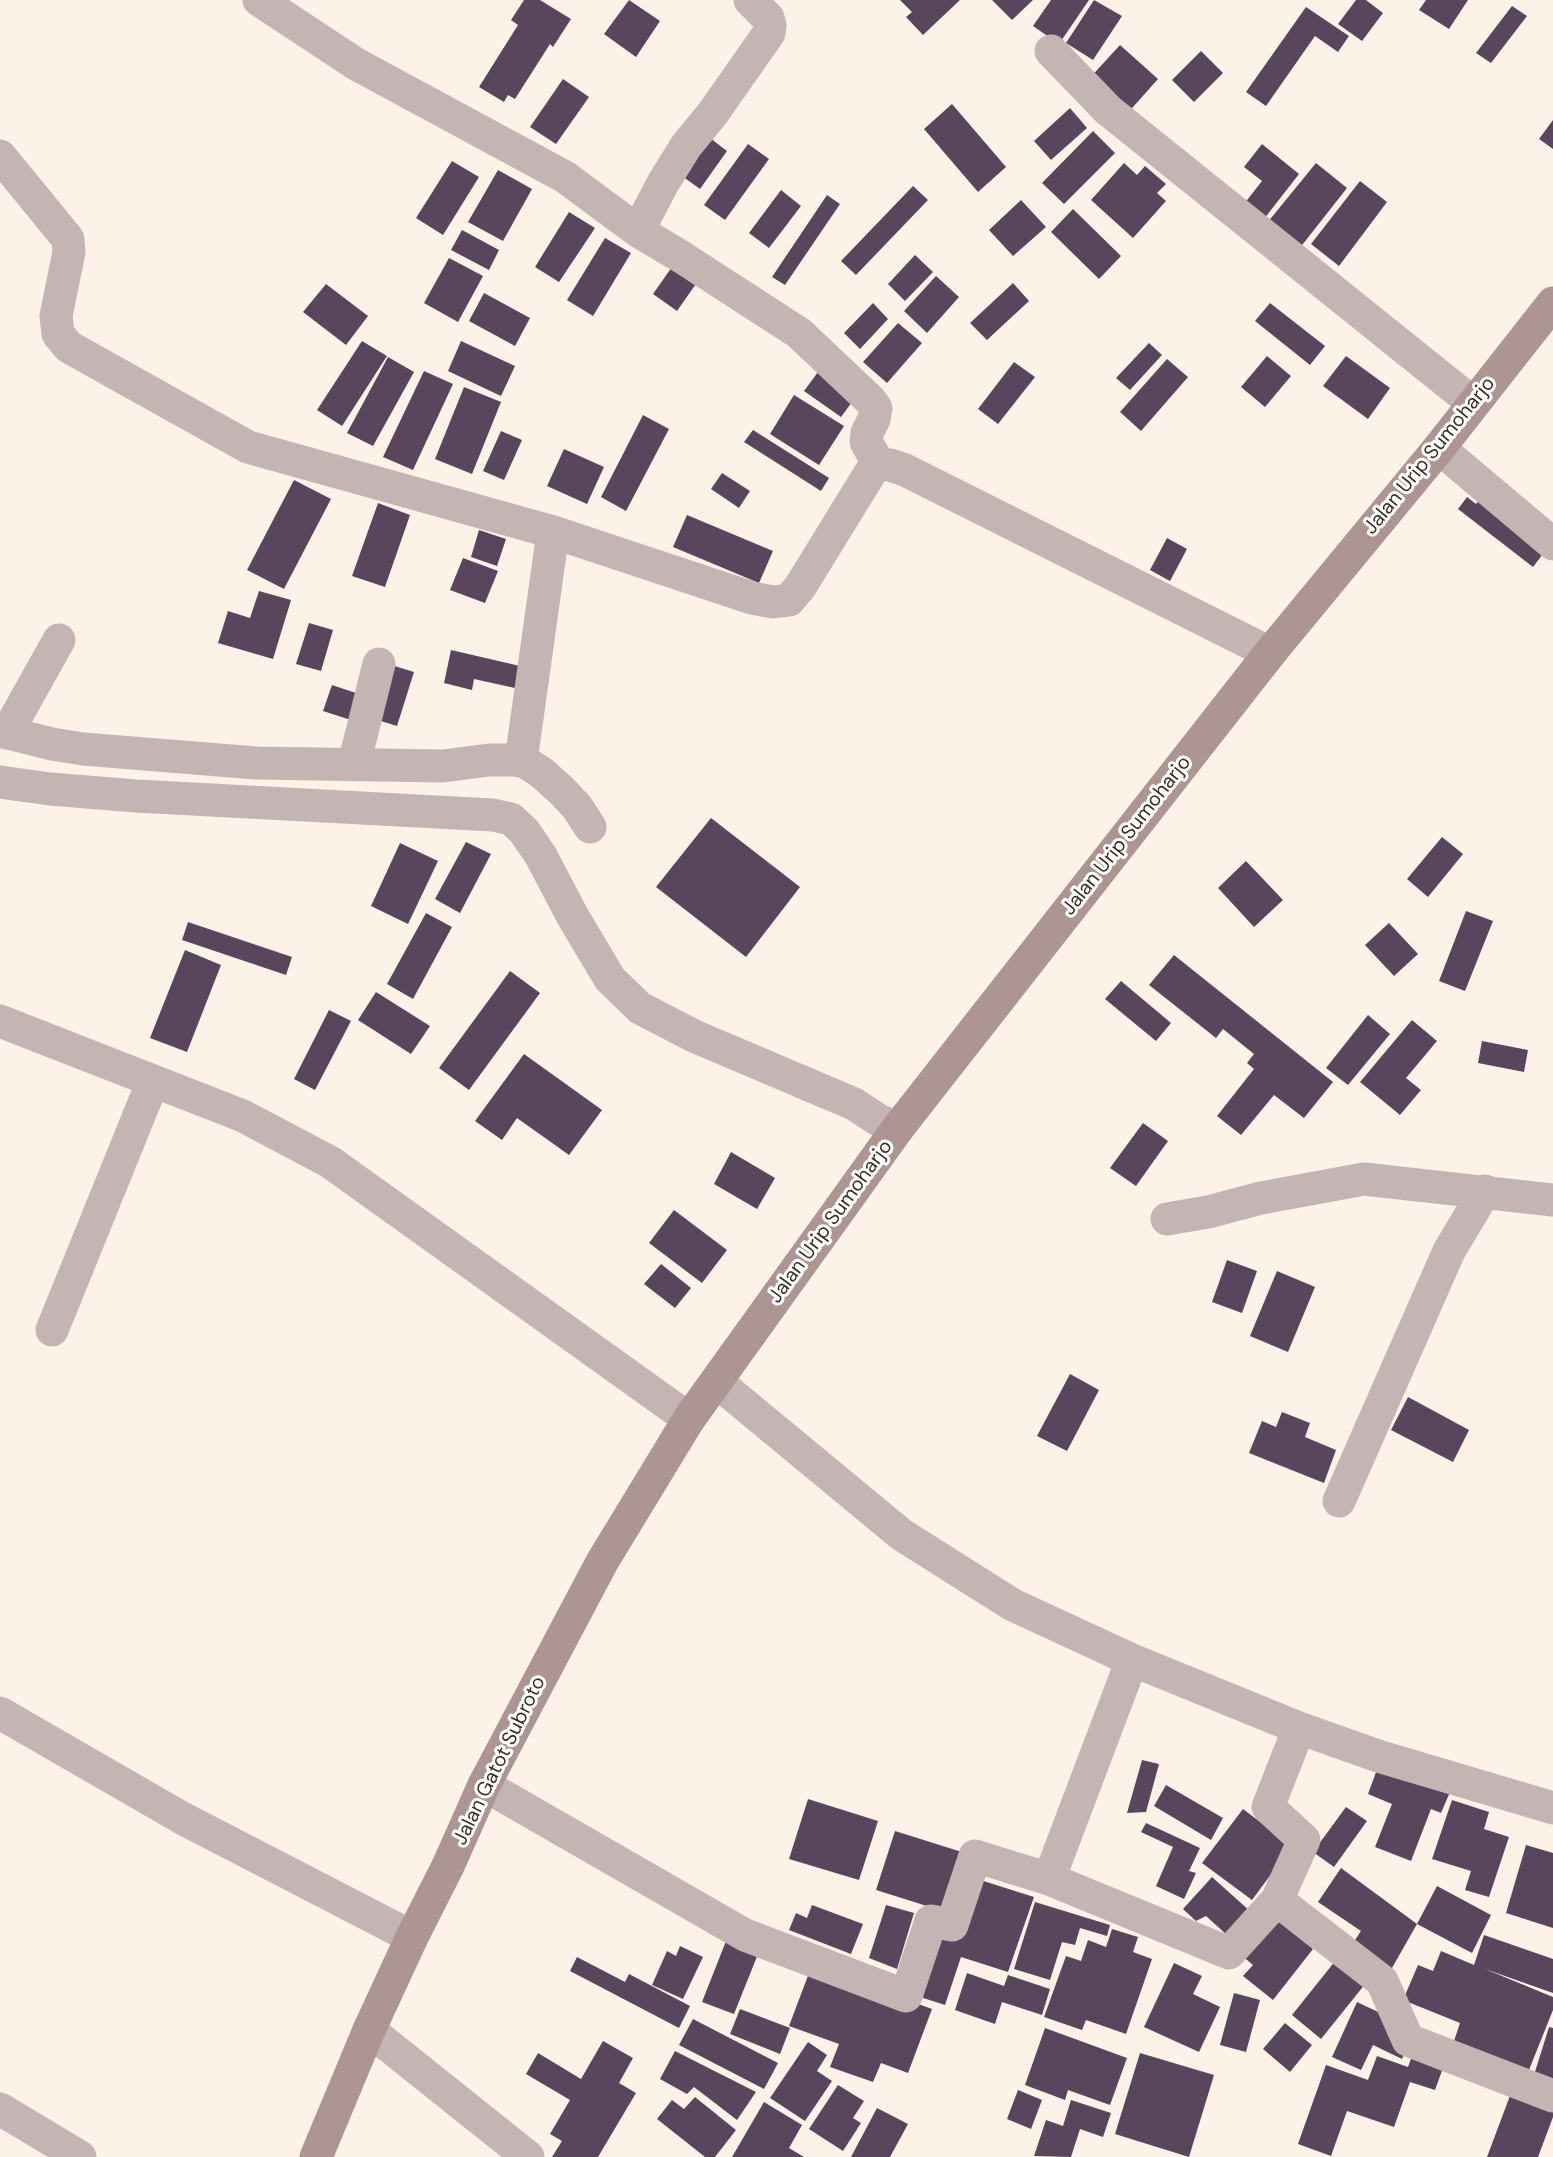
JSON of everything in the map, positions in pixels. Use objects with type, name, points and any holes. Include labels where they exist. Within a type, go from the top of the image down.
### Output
[{"type":"main road","name":"Jalan Urip Sumoharjo","points":[[717,1382],[898,1128],[1270,653],[1553,303]]},
{"type":"main road","name":"Jalan Gatot Subroto","points":[[316,2157],[369,2030],[448,1866],[484,1785],[602,1562],[689,1419],[717,1382]]},
{"type":"street","points":[[259,0],[356,64],[564,177],[638,231],[799,333],[871,400],[876,408],[866,442],[879,464]]},
{"type":"street","points":[[638,231],[663,183],[686,146],[713,113],[769,33],[768,18],[750,0]]},
{"type":"street","points":[[1051,51],[1108,110],[1473,403]]},
{"type":"street","points":[[0,156],[68,239],[69,252],[56,316],[57,334],[69,347],[248,447],[553,532],[752,598],[773,602],[789,600],[800,587],[872,470],[879,464],[890,465],[905,470],[1270,653]]},
{"type":"street","points":[[1438,448],[1553,544]]},
{"type":"street","points":[[520,761],[553,532]]},
{"type":"street","points":[[59,640],[4,732],[83,749],[256,763],[362,782],[511,819],[524,831],[541,856],[573,917],[610,979],[640,1008],[694,1036],[854,1104],[880,1121],[898,1128]]},
{"type":"street","points":[[362,782],[380,664]]},
{"type":"street","points":[[0,782],[50,789],[136,796],[362,782],[442,766],[489,760],[520,761],[542,773],[562,791],[577,807],[590,827]]},
{"type":"street","points":[[0,1021],[243,1116],[330,1162],[689,1419]]},
{"type":"street","points":[[52,1330],[153,1081]]},
{"type":"street","points":[[1167,1219],[1208,1212],[1261,1198],[1364,1179],[1479,1201],[1553,1200]]},
{"type":"street","points":[[1339,1501],[1449,1251],[1479,1201]]},
{"type":"street","points":[[717,1382],[902,1535],[1013,1605],[1132,1660],[1299,1728],[1378,1756],[1553,1808]]},
{"type":"street","points":[[1049,1879],[1132,1660]]},
{"type":"street","points":[[0,1713],[182,1818],[412,1937]]},
{"type":"street","points":[[484,1785],[745,1935],[906,1996],[932,1921],[952,1925],[975,1856],[1049,1879],[1229,1953],[1277,1900],[1304,1840],[1268,1807],[1299,1728]]},
{"type":"street","points":[[1277,1900],[1382,1981],[1408,2040],[1553,2096]]},
{"type":"street","points":[[369,2030],[528,2157]]},
{"type":"street","points":[[0,2109],[80,2157]]},
{"type":"building","points":[[524,0],[540,0],[571,19],[553,47],[550,44],[515,99],[508,95],[504,102],[479,87],[518,25],[511,20]]},
{"type":"building","points":[[629,0],[660,21],[636,57],[604,34]]},
{"type":"building","points":[[900,0],[960,0],[923,35],[906,17],[912,12]]},
{"type":"building","points":[[992,0],[1033,0],[1012,20]]},
{"type":"building","points":[[1051,0],[1089,0],[1059,44],[1033,26]]},
{"type":"building","points":[[1094,0],[1122,16],[1093,60],[1066,43]]},
{"type":"building","points":[[1356,0],[1366,0],[1383,13],[1362,41],[1338,24]]},
{"type":"building","points":[[1426,0],[1468,0],[1449,29],[1419,10]]},
{"type":"building","points":[[1512,6],[1527,16],[1491,63],[1476,53]]},
{"type":"building","points":[[1306,7],[1349,36],[1338,52],[1315,36],[1266,106],[1246,92]]},
{"type":"building","points":[[1120,45],[1158,79],[1125,116],[1087,81]]},
{"type":"building","points":[[1201,51],[1223,73],[1194,102],[1172,80]]},
{"type":"building","points":[[563,79],[589,97],[556,144],[530,127]]},
{"type":"building","points":[[952,104],[1006,167],[978,192],[924,129]]},
{"type":"building","points":[[1070,108],[1087,128],[1051,160],[1034,141]]},
{"type":"building","points":[[1553,120],[1553,149],[1539,139]]},
{"type":"building","points":[[1093,131],[1115,153],[1064,204],[1042,183]]},
{"type":"building","points":[[706,135],[727,151],[700,189],[678,173]]},
{"type":"building","points":[[748,144],[769,159],[725,220],[704,205]]},
{"type":"building","points":[[1262,144],[1299,174],[1264,219],[1244,204],[1262,181],[1244,167]]},
{"type":"building","points":[[452,161],[479,177],[443,235],[416,218]]},
{"type":"building","points":[[1124,163],[1137,175],[1145,166],[1166,184],[1157,193],[1166,201],[1133,238],[1091,200]]},
{"type":"building","points":[[1316,163],[1347,188],[1299,249],[1267,223]]},
{"type":"building","points":[[498,170],[532,189],[503,241],[468,222]]},
{"type":"building","points":[[1360,181],[1387,202],[1339,266],[1311,244]]},
{"type":"building","points":[[913,186],[928,200],[856,275],[841,261]]},
{"type":"building","points":[[781,190],[801,206],[769,248],[749,233]]},
{"type":"building","points":[[827,195],[840,204],[785,285],[772,277]]},
{"type":"building","points":[[1021,200],[1046,227],[1013,256],[989,230]]},
{"type":"building","points":[[1073,209],[1121,256],[1099,279],[1051,232]]},
{"type":"building","points":[[569,212],[595,228],[559,282],[535,267]]},
{"type":"building","points":[[462,230],[499,250],[489,270],[451,250]]},
{"type":"building","points":[[605,238],[631,253],[593,316],[567,300]]},
{"type":"building","points":[[915,255],[933,272],[905,301],[888,284]]},
{"type":"building","points":[[449,258],[483,276],[458,322],[424,303]]},
{"type":"building","points":[[674,264],[698,281],[677,311],[653,294]]},
{"type":"building","points":[[936,276],[959,297],[927,333],[904,311]]},
{"type":"building","points":[[1013,283],[1029,301],[987,340],[970,323]]},
{"type":"building","points":[[326,284],[368,316],[346,345],[303,312]]},
{"type":"building","points":[[484,293],[530,318],[515,346],[469,321]]},
{"type":"building","points":[[873,303],[888,319],[860,349],[844,333]]},
{"type":"building","points":[[1270,303],[1325,346],[1310,365],[1255,321]]},
{"type":"building","points":[[898,323],[922,343],[887,383],[863,362]]},
{"type":"building","points":[[362,341],[387,356],[342,426],[317,410]]},
{"type":"building","points":[[461,341],[515,366],[501,396],[448,371]]},
{"type":"building","points":[[1149,343],[1162,355],[1130,390],[1116,378]]},
{"type":"building","points":[[1267,356],[1291,376],[1265,407],[1241,387]]},
{"type":"building","points":[[1346,356],[1390,388],[1368,419],[1323,386]]},
{"type":"building","points":[[388,357],[414,372],[373,446],[347,433]]},
{"type":"building","points":[[1167,359],[1188,377],[1141,431],[1120,412]]},
{"type":"building","points":[[1014,362],[1035,377],[998,424],[978,409]]},
{"type":"building","points":[[821,368],[858,394],[841,417],[804,391]]},
{"type":"building","points":[[424,371],[453,384],[413,470],[383,457]]},
{"type":"building","points":[[464,387],[501,402],[472,474],[435,459]]},
{"type":"building","points":[[794,395],[844,426],[819,465],[770,434]]},
{"type":"building","points":[[643,415],[669,429],[626,511],[601,497]]},
{"type":"building","points":[[753,430],[829,478],[821,491],[744,442]]},
{"type":"building","points":[[501,431],[522,440],[504,480],[483,471]]},
{"type":"building","points":[[564,449],[604,467],[587,504],[547,486]]},
{"type":"building","points":[[722,473],[750,491],[739,508],[711,489]]},
{"type":"building","points":[[294,480],[331,499],[284,589],[247,570]]},
{"type":"building","points":[[1467,497],[1476,504],[1480,499],[1546,550],[1533,567],[1458,509]]},
{"type":"building","points":[[378,503],[410,515],[385,587],[352,576]]},
{"type":"building","points":[[687,515],[773,551],[759,583],[673,547]]},
{"type":"building","points":[[479,530],[506,539],[497,566],[471,557]]},
{"type":"building","points":[[1167,538],[1187,549],[1170,581],[1150,570]]},
{"type":"building","points":[[463,558],[498,571],[485,603],[450,590]]},
{"type":"building","points":[[259,591],[291,600],[273,659],[218,643],[228,611],[250,618]]},
{"type":"building","points":[[309,623],[333,630],[321,671],[296,664]]},
{"type":"building","points":[[451,650],[520,666],[515,688],[474,679],[472,690],[444,683]]},
{"type":"building","points":[[388,664],[414,672],[397,726],[371,718]]},
{"type":"building","points":[[332,685],[362,695],[354,721],[323,711]]},
{"type":"building","points":[[711,818],[800,887],[746,957],[656,887]]},
{"type":"building","points":[[1442,837],[1463,854],[1428,897],[1407,879]]},
{"type":"building","points":[[466,842],[491,854],[460,913],[435,899]]},
{"type":"building","points":[[400,843],[438,861],[408,924],[371,906]]},
{"type":"building","points":[[1246,861],[1283,900],[1254,927],[1218,888]]},
{"type":"building","points":[[1466,911],[1493,921],[1465,991],[1439,981]]},
{"type":"building","points":[[426,913],[452,927],[413,999],[387,984]]},
{"type":"building","points":[[188,922],[292,957],[286,975],[182,940]]},
{"type":"building","points":[[1389,923],[1418,954],[1394,976],[1365,945]]},
{"type":"building","points":[[185,950],[221,965],[187,1052],[150,1038]]},
{"type":"building","points":[[1174,955],[1333,1082],[1304,1118],[1274,1095],[1241,1135],[1217,1116],[1254,1069],[1247,1063],[1254,1054],[1223,1029],[1216,1038],[1149,985]]},
{"type":"building","points":[[510,971],[540,993],[469,1090],[439,1068]]},
{"type":"building","points":[[1121,981],[1171,1023],[1156,1041],[1105,999]]},
{"type":"building","points":[[376,992],[430,1026],[411,1054],[358,1020]]},
{"type":"building","points":[[329,1010],[351,1021],[315,1090],[294,1079]]},
{"type":"building","points":[[1368,1015],[1390,1034],[1348,1085],[1326,1068]]},
{"type":"building","points":[[1412,1020],[1437,1041],[1406,1078],[1421,1090],[1400,1115],[1360,1082]]},
{"type":"building","points":[[1482,1041],[1528,1050],[1524,1072],[1478,1063]]},
{"type":"building","points":[[524,1054],[602,1110],[569,1155],[517,1118],[502,1140],[475,1121]]},
{"type":"building","points":[[1143,1123],[1168,1141],[1136,1186],[1110,1168]]},
{"type":"building","points":[[731,1152],[775,1178],[757,1209],[714,1184]]},
{"type":"building","points":[[674,1210],[727,1250],[702,1283],[649,1243]]},
{"type":"building","points":[[1227,1260],[1257,1271],[1242,1313],[1212,1302]]},
{"type":"building","points":[[661,1264],[691,1288],[675,1308],[644,1284]]},
{"type":"building","points":[[1277,1271],[1315,1287],[1288,1352],[1250,1336]]},
{"type":"building","points":[[1070,1374],[1099,1390],[1067,1451],[1037,1436]]},
{"type":"building","points":[[1408,1397],[1469,1430],[1453,1462],[1391,1430]]},
{"type":"building","points":[[1282,1412],[1310,1423],[1305,1437],[1336,1450],[1324,1483],[1249,1453],[1262,1421],[1276,1427]]},
{"type":"building","points":[[1142,1760],[1159,1764],[1146,1812],[1127,1813]]},
{"type":"building","points":[[1379,1764],[1450,1792],[1441,1813],[1431,1809],[1411,1861],[1375,1847],[1392,1804],[1368,1794]]},
{"type":"building","points":[[1166,1785],[1223,1818],[1211,1840],[1154,1806]]},
{"type":"building","points":[[808,1799],[878,1821],[859,1880],[789,1859]]},
{"type":"building","points":[[1452,1800],[1489,1812],[1484,1829],[1509,1837],[1489,1897],[1465,1890],[1471,1871],[1432,1859]]},
{"type":"building","points":[[1346,1807],[1367,1821],[1334,1867],[1313,1852]]},
{"type":"building","points":[[1243,1809],[1292,1846],[1252,1900],[1202,1863]]},
{"type":"building","points":[[1146,1823],[1200,1848],[1189,1871],[1196,1873],[1184,1899],[1156,1886],[1173,1847],[1141,1832]]},
{"type":"building","points":[[895,1831],[965,1853],[946,1912],[876,1890]]},
{"type":"building","points":[[1526,1845],[1553,1853],[1553,1928],[1506,1913]]},
{"type":"building","points":[[1341,1868],[1417,1924],[1388,1975],[1349,1949],[1361,1931],[1318,1902]]},
{"type":"building","points":[[1212,1877],[1251,1912],[1228,1936],[1206,1916],[1196,1921],[1183,1909]]},
{"type":"building","points":[[977,1879],[1034,1897],[1008,1972],[961,1957],[945,2005],[914,1995],[936,1928]]},
{"type":"building","points":[[1437,1886],[1491,1915],[1472,1953],[1417,1924]]},
{"type":"building","points":[[1035,1902],[1110,1925],[1107,1936],[1080,1928],[1075,1945],[1062,1942],[1050,1980],[1014,1969]]},
{"type":"building","points":[[812,1905],[863,1924],[851,1954],[789,1930],[796,1913],[807,1918]]},
{"type":"building","points":[[886,1905],[914,1913],[897,1969],[869,1958]]},
{"type":"building","points":[[1270,1915],[1313,1949],[1273,2000],[1243,1976],[1253,1965],[1240,1954]]},
{"type":"building","points":[[1112,1929],[1138,1937],[1133,1952],[1152,1959],[1126,2034],[1086,2020],[1082,2030],[1044,2017],[1066,1956],[1081,1961],[1088,1940],[1106,1947]]},
{"type":"building","points":[[1484,1935],[1553,1959],[1553,1993],[1485,1969],[1553,1997],[1553,2010],[1527,2075],[1451,2050],[1460,2023],[1403,2000],[1418,1965],[1433,1971],[1441,1951],[1474,1965]]},
{"type":"building","points":[[728,1936],[760,1949],[734,2014],[702,2002]]},
{"type":"building","points":[[680,1946],[703,1957],[683,1999],[652,1985],[667,1951],[676,1956]]},
{"type":"building","points":[[577,1957],[625,1982],[629,1974],[690,2006],[679,2028],[570,1971]]},
{"type":"building","points":[[1336,1960],[1366,1983],[1321,2039],[1292,2015]]},
{"type":"building","points":[[1174,1963],[1202,1976],[1193,1994],[1220,2007],[1199,2052],[1144,2027]]},
{"type":"building","points":[[812,1965],[932,2009],[908,2073],[881,2063],[873,2082],[830,2067],[839,2044],[789,2026]]},
{"type":"building","points":[[967,1973],[1004,1986],[1008,1975],[1050,1989],[1042,2015],[1002,2002],[995,2024],[955,2010]]},
{"type":"building","points":[[1234,1993],[1260,2000],[1246,2052],[1220,2045]]},
{"type":"building","points":[[1357,2002],[1393,2019],[1387,2034],[1409,2044],[1402,2059],[1373,2045],[1361,2070],[1332,2057]]},
{"type":"building","points":[[740,2009],[790,2028],[780,2054],[730,2034]]},
{"type":"building","points":[[693,2019],[778,2063],[764,2089],[679,2045]]},
{"type":"building","points":[[1285,2023],[1312,2045],[1290,2072],[1263,2049]]},
{"type":"building","points":[[1549,2027],[1553,2028],[1553,2081],[1534,2075]]},
{"type":"building","points":[[1045,2028],[1127,2058],[1110,2105],[1068,2090],[1065,2100],[1025,2085]]},
{"type":"building","points":[[603,2041],[633,2058],[619,2083],[636,2093],[598,2157],[552,2157],[562,2141],[550,2134],[570,2100],[526,2074],[538,2053],[581,2079]]},
{"type":"building","points":[[808,2042],[827,2055],[817,2071],[832,2081],[805,2121],[770,2098]]},
{"type":"building","points":[[1416,2045],[1447,2057],[1435,2090],[1410,2082],[1394,2127],[1347,2111],[1331,2156],[1298,2144],[1326,2065],[1368,2080],[1377,2056],[1408,2067]]},
{"type":"building","points":[[675,2051],[756,2092],[737,2120],[694,2087],[687,2094],[660,2079]]},
{"type":"building","points":[[1140,2053],[1214,2075],[1189,2157],[1115,2134]]},
{"type":"building","points":[[838,2085],[864,2101],[853,2118],[861,2123],[843,2151],[809,2129]]},
{"type":"building","points":[[1018,2090],[1042,2100],[1031,2129],[1007,2119]]},
{"type":"building","points":[[1511,2093],[1553,2109],[1553,2117],[1538,2157],[1487,2157]]},
{"type":"building","points":[[695,2097],[736,2130],[715,2157],[705,2157],[657,2119],[672,2100],[684,2109]]},
{"type":"building","points":[[1071,2100],[1111,2113],[1103,2137],[1080,2129],[1071,2157],[1034,2156],[1046,2120],[1063,2126]]},
{"type":"building","points":[[764,2102],[802,2125],[789,2148],[804,2157],[732,2157]]},
{"type":"building","points":[[877,2108],[908,2124],[890,2157],[851,2157]]}]
